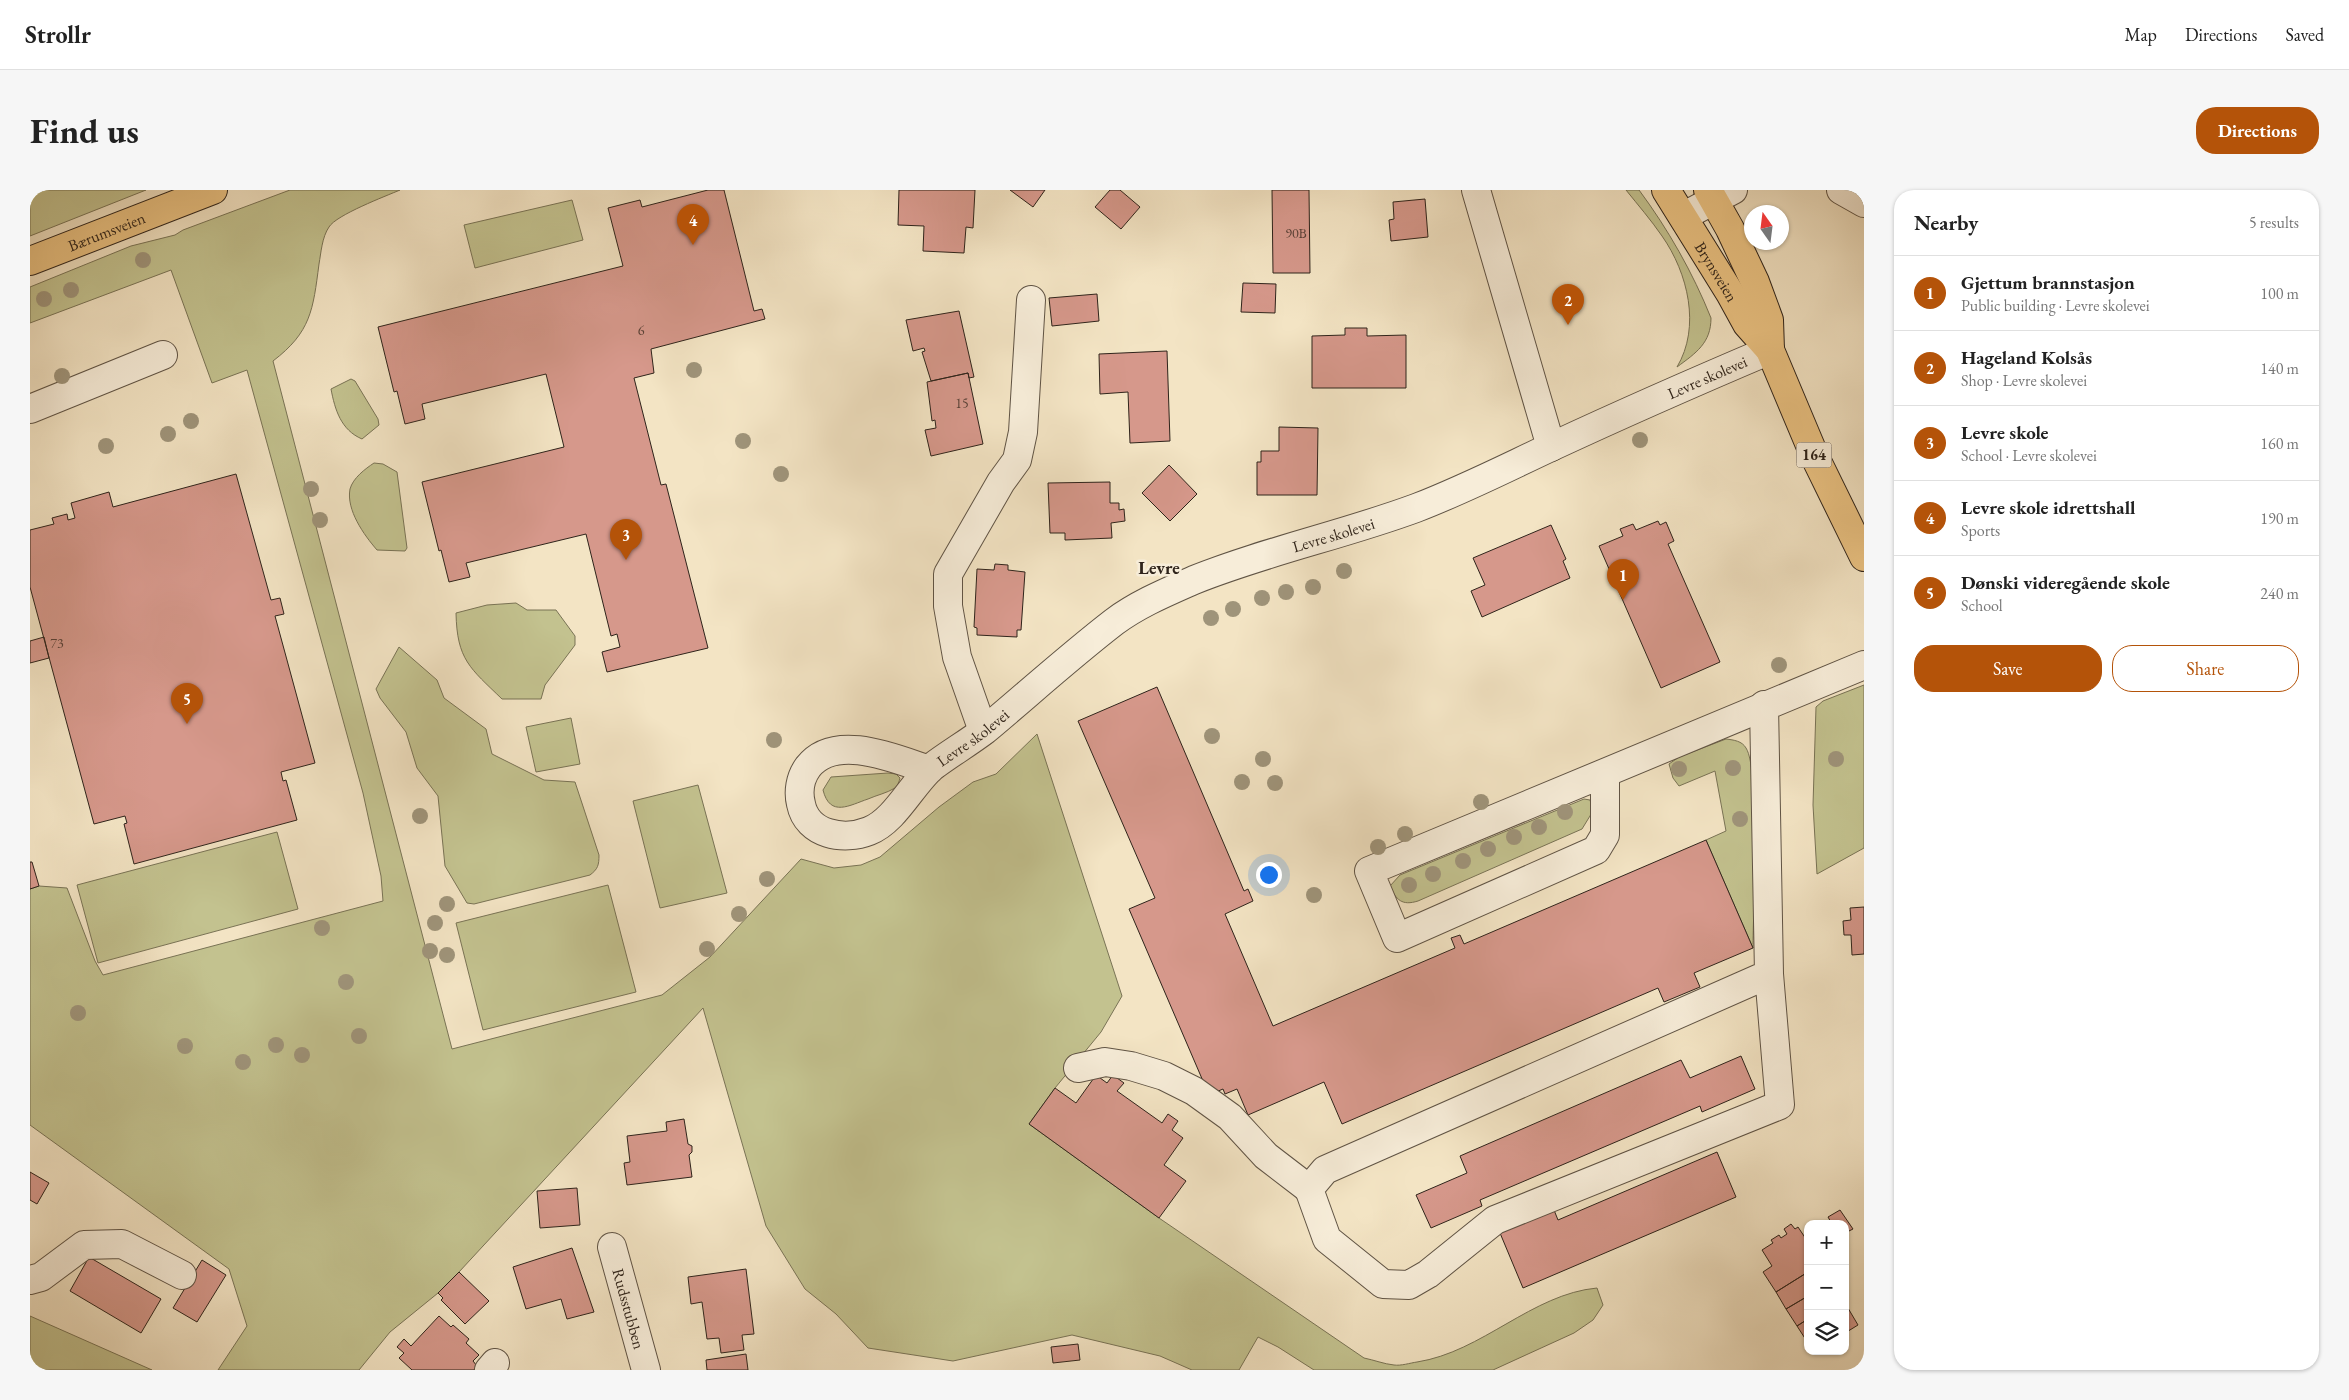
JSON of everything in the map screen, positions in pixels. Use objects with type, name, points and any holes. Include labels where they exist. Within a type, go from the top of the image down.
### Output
[{"type":"main road","name":"Bærumsveien","points":[[30,261],[213,190]]},
{"type":"main road","name":"Brynsveien","points":[[1666,190],[1684,216],[1747,324],[1770,350],[1815,457],[1864,557]]},
{"type":"main road","name":"Brynsveien","points":[[1718,194],[1730,229],[1755,282],[1769,320],[1770,350]]},
{"type":"street","points":[[1476,190],[1551,447]]},
{"type":"street","points":[[1840,190],[1864,203]]},
{"type":"street","points":[[1684,216],[1718,194]]},
{"type":"street","points":[[984,731],[957,658],[948,606],[948,574],[1017,460],[1023,432],[1031,300]]},
{"type":"street","name":"Levre skolevei","points":[[929,770],[984,731],[1039,682],[1118,619],[1161,594],[1228,567],[1351,530],[1414,509],[1473,486],[1551,447],[1770,350]]},
{"type":"street","points":[[30,409],[163,355]]},
{"type":"street","points":[[1605,773],[1605,835],[1596,850],[1397,938],[1369,872],[1433,843],[1864,664]]},
{"type":"street","points":[[1078,1068],[1105,1062],[1131,1066],[1164,1076],[1194,1091],[1230,1117],[1266,1156],[1309,1189],[1326,1239],[1383,1284],[1409,1284],[1428,1274],[1495,1220],[1780,1105],[1769,974],[1764,705]]},
{"type":"street","points":[[1309,1189],[1325,1170],[1361,1152],[1769,974]]},
{"type":"street","points":[[30,1280],[41,1277],[84,1246],[122,1244],[182,1275]]},
{"type":"street","name":"Rudsstubben","points":[[612,1247],[646,1370]]},
{"type":"shaded area","points":[[45,190],[146,190],[30,236],[30,196]]},
{"type":"shaded area","points":[[290,190],[400,190],[341,217],[329,227],[322,245],[315,294],[308,319],[303,330],[295,340],[273,361],[452,1049],[662,995],[710,957],[801,859],[834,868],[861,865],[880,857],[939,807],[973,782],[996,774],[1037,734],[1122,996],[1101,1032],[1055,1088],[1029,1124],[1159,1218],[1364,1358],[1386,1364],[1403,1365],[1441,1356],[1485,1336],[1551,1301],[1573,1292],[1597,1288],[1603,1305],[1593,1320],[1574,1333],[1493,1370],[1314,1370],[1278,1347],[1258,1337],[1239,1370],[1192,1370],[1160,1356],[1072,1335],[953,1361],[868,1348],[836,1314],[805,1289],[766,1226],[703,1008],[459,1272],[438,1293],[390,1332],[359,1370],[218,1370],[247,1326],[229,1269],[30,1125],[30,889],[39,886],[67,888],[95,961],[103,975],[383,901],[381,876],[363,793],[247,370],[212,383],[171,270],[30,323],[30,287],[131,246],[175,235],[183,230]]},
{"type":"shaded area","points":[[1626,190],[1639,190],[1660,220],[1688,268],[1711,318],[1708,334],[1701,347],[1677,367],[1684,351],[1690,318],[1684,283],[1679,266],[1662,236]]},
{"type":"shaded area","points":[[572,200],[583,240],[475,268],[464,225]]},
{"type":"shaded area","points":[[351,379],[355,381],[378,419],[379,425],[362,439],[344,425],[337,412],[331,389]]},
{"type":"shaded area","points":[[374,463],[383,464],[397,472],[407,548],[405,551],[377,550],[353,514],[349,497],[350,489],[360,474]]},
{"type":"shaded area","points":[[516,603],[527,610],[556,610],[575,636],[575,645],[545,685],[541,699],[502,699],[481,679],[467,662],[459,642],[456,613],[487,605]]},
{"type":"shaded area","points":[[399,647],[437,680],[444,698],[486,729],[492,754],[544,780],[575,782],[599,855],[598,866],[593,873],[474,904],[467,903],[445,866],[438,796],[417,768],[406,732],[380,698],[376,689]]},
{"type":"shaded area","points":[[1864,685],[1864,848],[1817,874],[1813,805],[1816,707],[1823,701]]},
{"type":"shaded area","points":[[571,718],[580,764],[536,772],[526,727]]},
{"type":"shaded area","points":[[1726,739],[1740,742],[1746,748],[1753,783],[1753,948],[1706,840],[1726,831],[1715,771],[1679,786],[1673,778],[1669,764],[1679,757]]},
{"type":"shaded area","points":[[896,774],[900,778],[895,788],[885,793],[841,807],[830,804],[826,799],[823,790],[831,777]]},
{"type":"shaded area","points":[[698,785],[727,893],[660,908],[633,801]]},
{"type":"shaded area","points":[[1584,799],[1590,800],[1593,811],[1582,829],[1418,901],[1408,903],[1400,901],[1390,886],[1400,875]]},
{"type":"shaded area","points":[[277,832],[298,909],[98,963],[77,885]]},
{"type":"shaded area","points":[[608,885],[636,992],[483,1030],[456,923]]},
{"type":"shaded area","points":[[30,1316],[152,1370],[30,1370]]},
{"type":"building","points":[[708,190],[724,190],[754,311],[762,309],[765,319],[651,349],[654,373],[634,378],[661,485],[666,484],[708,648],[607,672],[602,652],[620,647],[617,634],[611,636],[586,534],[466,563],[470,577],[449,582],[441,550],[439,551],[422,482],[564,447],[546,374],[422,404],[425,419],[405,424],[397,391],[394,392],[378,327],[623,266],[608,208],[640,200],[642,207]]},
{"type":"building","points":[[899,190],[975,190],[973,228],[966,227],[964,253],[923,251],[924,226],[898,225]]},
{"type":"building","points":[[1010,190],[1045,190],[1033,207]]},
{"type":"building","points":[[1110,190],[1120,190],[1140,207],[1121,229],[1095,207]]},
{"type":"building","points":[[1272,190],[1309,190],[1310,273],[1273,273]]},
{"type":"building","points":[[1425,199],[1428,237],[1391,241],[1389,220],[1394,219],[1393,202]]},
{"type":"building","points":[[1243,283],[1276,284],[1275,313],[1241,312]]},
{"type":"building","points":[[1097,294],[1099,321],[1052,326],[1049,298]]},
{"type":"building","points":[[959,311],[974,377],[969,378],[968,373],[931,381],[922,352],[925,351],[924,348],[913,351],[906,320]]},
{"type":"building","points":[[1345,328],[1367,328],[1367,336],[1406,335],[1406,388],[1312,388],[1312,336],[1345,335]]},
{"type":"building","points":[[1167,351],[1170,441],[1130,443],[1128,392],[1100,394],[1099,354]]},
{"type":"building","points":[[968,373],[983,444],[931,456],[925,430],[936,428],[935,420],[932,421],[927,382]]},
{"type":"building","points":[[1279,427],[1318,428],[1317,495],[1257,495],[1257,462],[1261,462],[1261,451],[1279,451]]},
{"type":"building","points":[[1169,465],[1197,494],[1170,521],[1142,493]]},
{"type":"building","points":[[236,474],[271,600],[280,598],[284,614],[275,616],[315,763],[281,772],[283,781],[286,780],[297,820],[134,864],[124,824],[127,823],[125,816],[94,824],[30,587],[30,530],[54,524],[52,518],[67,514],[68,520],[75,518],[71,503],[109,492],[113,507]]},
{"type":"building","points":[[1110,482],[1110,503],[1119,503],[1119,510],[1124,509],[1125,521],[1111,523],[1112,538],[1065,540],[1065,533],[1050,533],[1048,483]]},
{"type":"building","points":[[1658,521],[1660,525],[1666,522],[1674,541],[1668,544],[1720,662],[1661,688],[1599,546],[1623,536],[1620,529],[1633,524],[1636,530]]},
{"type":"building","points":[[1551,525],[1566,559],[1563,561],[1570,578],[1482,617],[1471,591],[1485,585],[1473,558]]},
{"type":"building","points":[[995,564],[1008,565],[1008,570],[1025,572],[1021,630],[1017,630],[1017,637],[977,635],[977,628],[974,627],[977,569],[994,570]]},
{"type":"building","points":[[44,637],[49,658],[30,663],[30,641]]},
{"type":"building","points":[[1157,687],[1244,891],[1248,889],[1253,901],[1225,914],[1273,1026],[1455,948],[1451,938],[1460,935],[1464,944],[1706,840],[1753,948],[1694,973],[1700,987],[1664,1002],[1658,988],[1342,1124],[1324,1082],[1248,1115],[1237,1089],[1225,1094],[1223,1089],[1209,1095],[1129,909],[1155,898],[1078,721]]},
{"type":"building","points":[[30,862],[32,862],[39,886],[30,889]]},
{"type":"building","points":[[1864,907],[1864,954],[1852,955],[1851,935],[1844,935],[1843,921],[1851,920],[1850,908]]},
{"type":"building","points":[[1741,1056],[1755,1089],[1702,1112],[1700,1106],[1480,1200],[1482,1206],[1431,1228],[1416,1195],[1467,1173],[1460,1156],[1681,1060],[1690,1078]]},
{"type":"building","points":[[1096,1075],[1107,1083],[1113,1075],[1124,1083],[1117,1091],[1162,1123],[1168,1114],[1178,1121],[1172,1130],[1183,1138],[1164,1165],[1186,1181],[1159,1218],[1029,1124],[1055,1088],[1076,1103]]},
{"type":"building","points":[[684,1119],[688,1144],[692,1146],[692,1152],[689,1155],[692,1177],[627,1185],[624,1163],[630,1162],[627,1136],[667,1131],[666,1122]]},
{"type":"building","points":[[1717,1152],[1736,1197],[1523,1288],[1500,1233],[1554,1210],[1558,1220]]},
{"type":"building","points":[[30,1172],[49,1183],[37,1204],[30,1200]]},
{"type":"building","points":[[577,1188],[580,1225],[540,1228],[537,1191]]},
{"type":"building","points":[[1840,1210],[1847,1220],[1830,1220],[1828,1217]]},
{"type":"building","points":[[1849,1223],[1853,1229],[1849,1231]]},
{"type":"building","points":[[1791,1224],[1795,1229],[1798,1227],[1804,1236],[1804,1274],[1776,1292],[1763,1272],[1772,1266],[1762,1250],[1773,1243],[1771,1240],[1779,1235],[1781,1238],[1787,1234],[1784,1229]]},
{"type":"building","points":[[572,1248],[594,1312],[567,1319],[561,1299],[526,1309],[513,1267]]},
{"type":"building","points":[[89,1257],[161,1299],[141,1333],[70,1291]]},
{"type":"building","points":[[202,1260],[226,1275],[197,1322],[173,1308]]},
{"type":"building","points":[[746,1269],[754,1334],[742,1335],[744,1350],[721,1353],[719,1338],[707,1339],[702,1302],[691,1304],[688,1277]]},
{"type":"building","points":[[459,1272],[489,1301],[465,1324],[441,1300],[443,1298],[438,1293]]},
{"type":"building","points":[[1804,1274],[1804,1298],[1786,1309],[1776,1292]]},
{"type":"building","points":[[1804,1298],[1804,1322],[1797,1326],[1786,1309]]},
{"type":"building","points":[[1849,1310],[1858,1325],[1849,1331]]},
{"type":"building","points":[[439,1316],[469,1339],[466,1343],[479,1355],[473,1361],[477,1366],[474,1370],[412,1370],[399,1358],[404,1353],[397,1347],[404,1339],[411,1346]]},
{"type":"building","points":[[1804,1322],[1804,1337],[1797,1326]]},
{"type":"building","points":[[1078,1344],[1080,1360],[1053,1363],[1051,1347]]},
{"type":"building","points":[[746,1354],[748,1370],[707,1370],[706,1360]]},
{"type":"place","name":"Levre skole idrettshall","points":[[693,245]]},
{"type":"place","name":"Hageland Kolsås","points":[[1568,325]]},
{"type":"place","name":"Levre skole","points":[[626,560]]},
{"type":"place","name":"Gjettum brannstasjon","points":[[1623,600]]},
{"type":"place","name":"Dønski videregående skole","points":[[187,724]]},
{"type":"district","name":"Levre","points":[[1159,568]]}]
